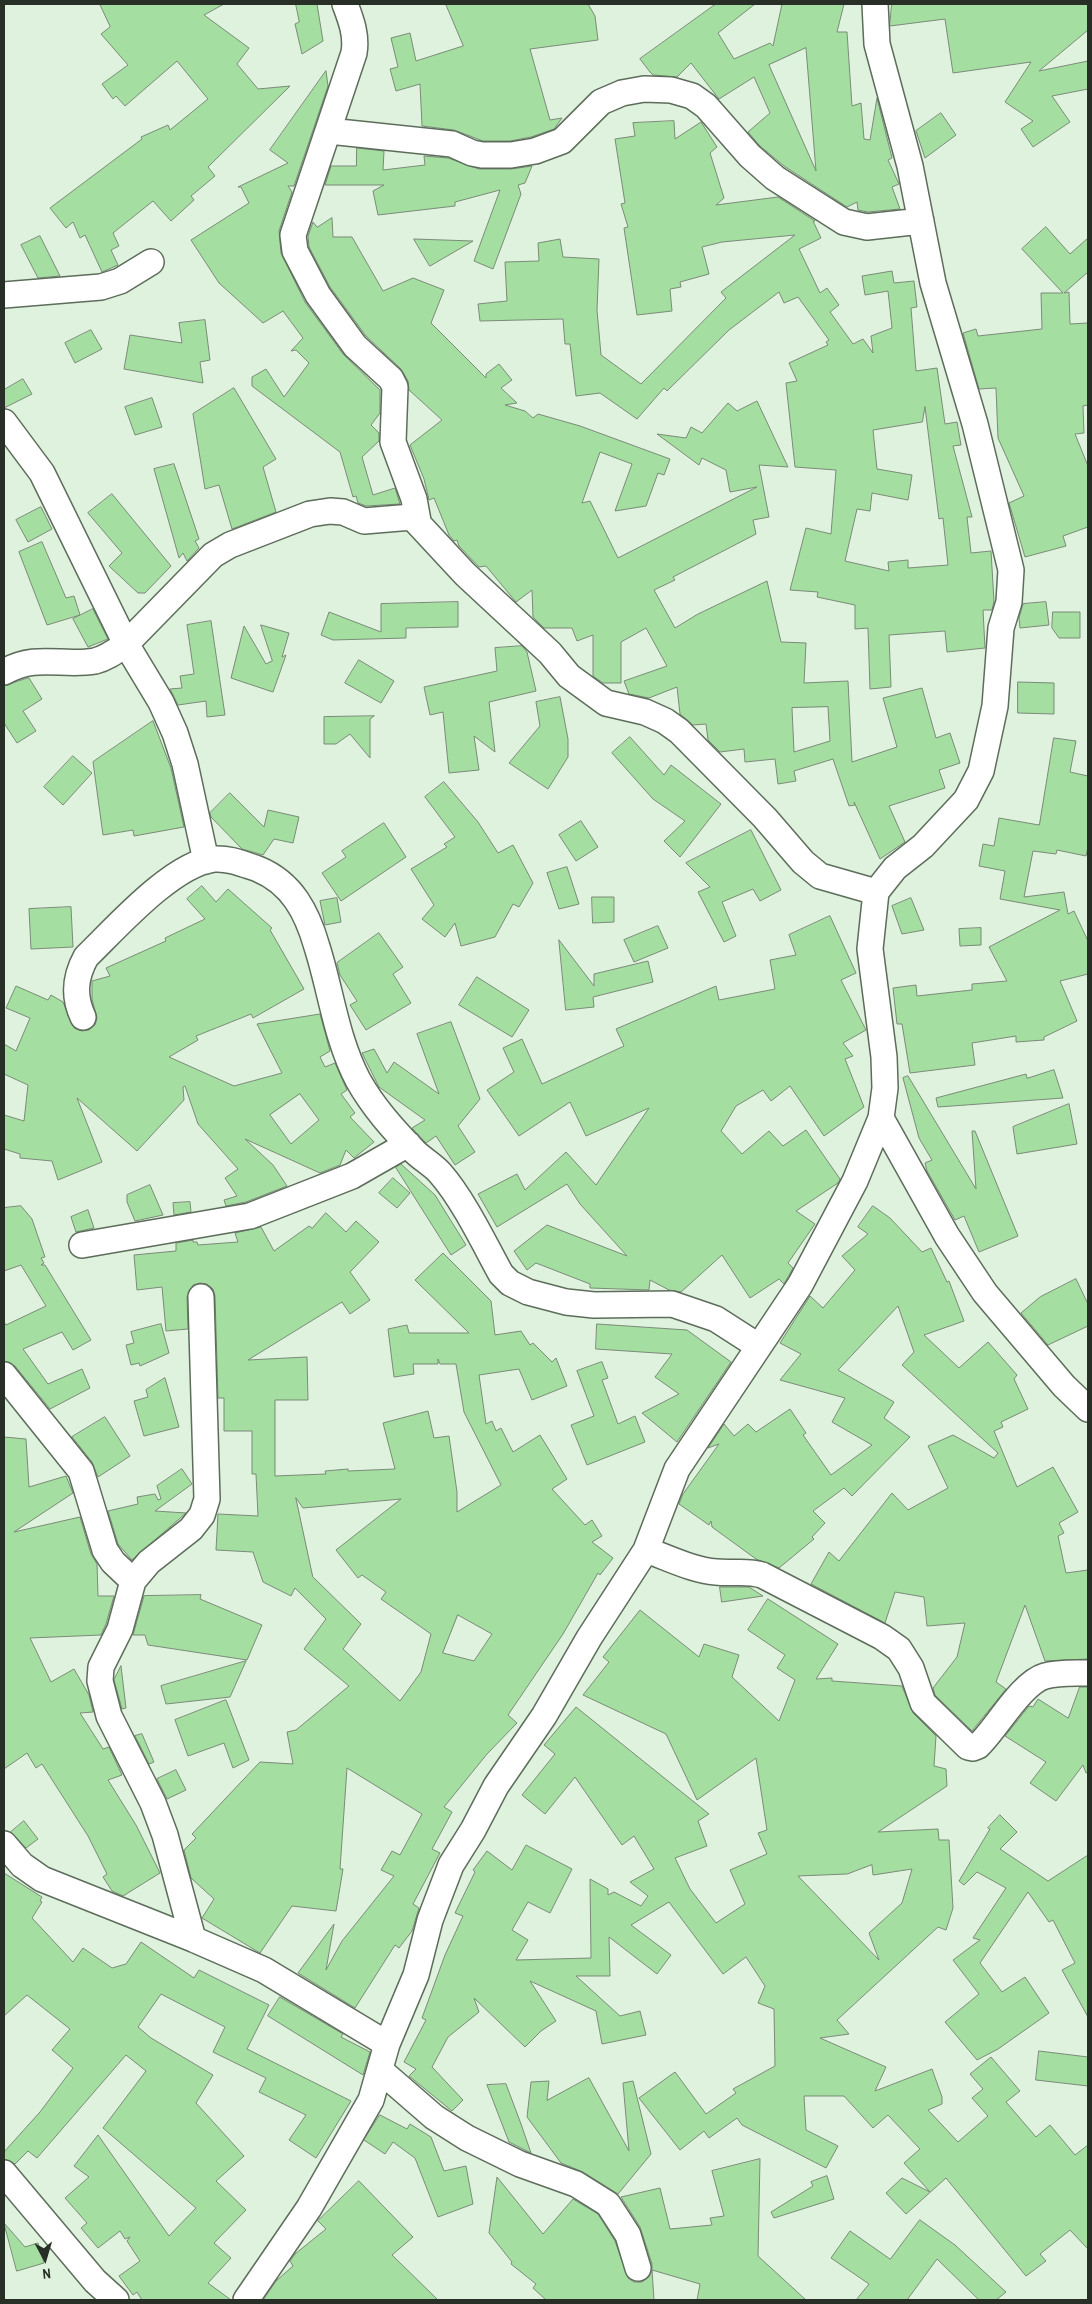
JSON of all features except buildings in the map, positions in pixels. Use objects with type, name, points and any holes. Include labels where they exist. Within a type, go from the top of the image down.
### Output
[{"type":"street","points":[[345,4],[356,44],[293,235],[294,251],[318,296],[355,346],[392,379],[395,388],[393,442],[414,499],[418,521]]},
{"type":"street","points":[[246,2300],[309,2208],[371,2100],[381,2071],[387,2044],[416,1975],[430,1920],[451,1865],[473,1830],[496,1786],[544,1716],[589,1638],[646,1550],[677,1469],[800,1285],[855,1181],[881,1118],[885,1088],[884,1057],[870,949],[876,892],[895,868],[923,846],[966,800],[981,771],[996,706],[1001,628],[1008,602],[1012,570],[975,424],[933,282],[910,166],[877,44],[875,4]]},
{"type":"street","points":[[329,130],[452,144],[472,153],[482,155],[511,155],[535,151],[562,141],[602,102],[622,93],[644,89],[671,90],[692,96],[706,106],[750,156],[775,178],[844,222],[867,227],[921,221]]},
{"type":"street","points":[[4,295],[101,287],[120,280],[151,262]]},
{"type":"street","points":[[4,422],[42,473],[56,498],[126,644],[161,702],[175,733],[185,764],[206,861]]},
{"type":"street","points":[[4,672],[26,662],[40,660],[96,660],[110,655],[126,644],[202,565],[230,545],[310,514],[330,510],[346,513],[361,521],[404,516],[412,517],[418,521],[465,574],[550,653],[569,676],[606,703],[645,712],[665,720],[679,731],[765,818],[803,862],[820,876],[876,892]]},
{"type":"street","points":[[83,1017],[77,1005],[76,988],[79,970],[86,957],[165,882],[206,861],[234,860],[262,871],[286,886],[299,902],[317,946],[343,1049],[373,1105],[408,1144],[440,1173],[500,1274],[510,1283],[528,1292],[566,1302],[594,1305],[672,1304],[716,1319],[758,1346]]},
{"type":"street","points":[[881,1118],[947,1236],[984,1293],[1064,1386],[1088,1410]]},
{"type":"street","points":[[82,1244],[250,1216],[352,1176],[408,1144]]},
{"type":"street","points":[[193,1939],[164,1835],[152,1803],[109,1716],[100,1681],[101,1667],[120,1629],[133,1581],[149,1562],[191,1529],[202,1515],[207,1499],[200,1297]]},
{"type":"street","points":[[4,1375],[81,1471],[99,1538],[113,1562],[133,1581]]},
{"type":"street","points":[[646,1550],[696,1568],[718,1572],[749,1571],[882,1636],[899,1649],[911,1668],[923,1703],[968,1747],[978,1746],[1014,1702],[1028,1688],[1045,1676],[1088,1672]]},
{"type":"street","points":[[4,1844],[22,1865],[42,1879],[193,1939],[264,1970],[387,2044]]},
{"type":"street","points":[[381,2071],[434,2117],[467,2138],[520,2164],[576,2184],[608,2204],[628,2235],[638,2268]]},
{"type":"street","points":[[4,2172],[95,2281],[116,2300]]}]
